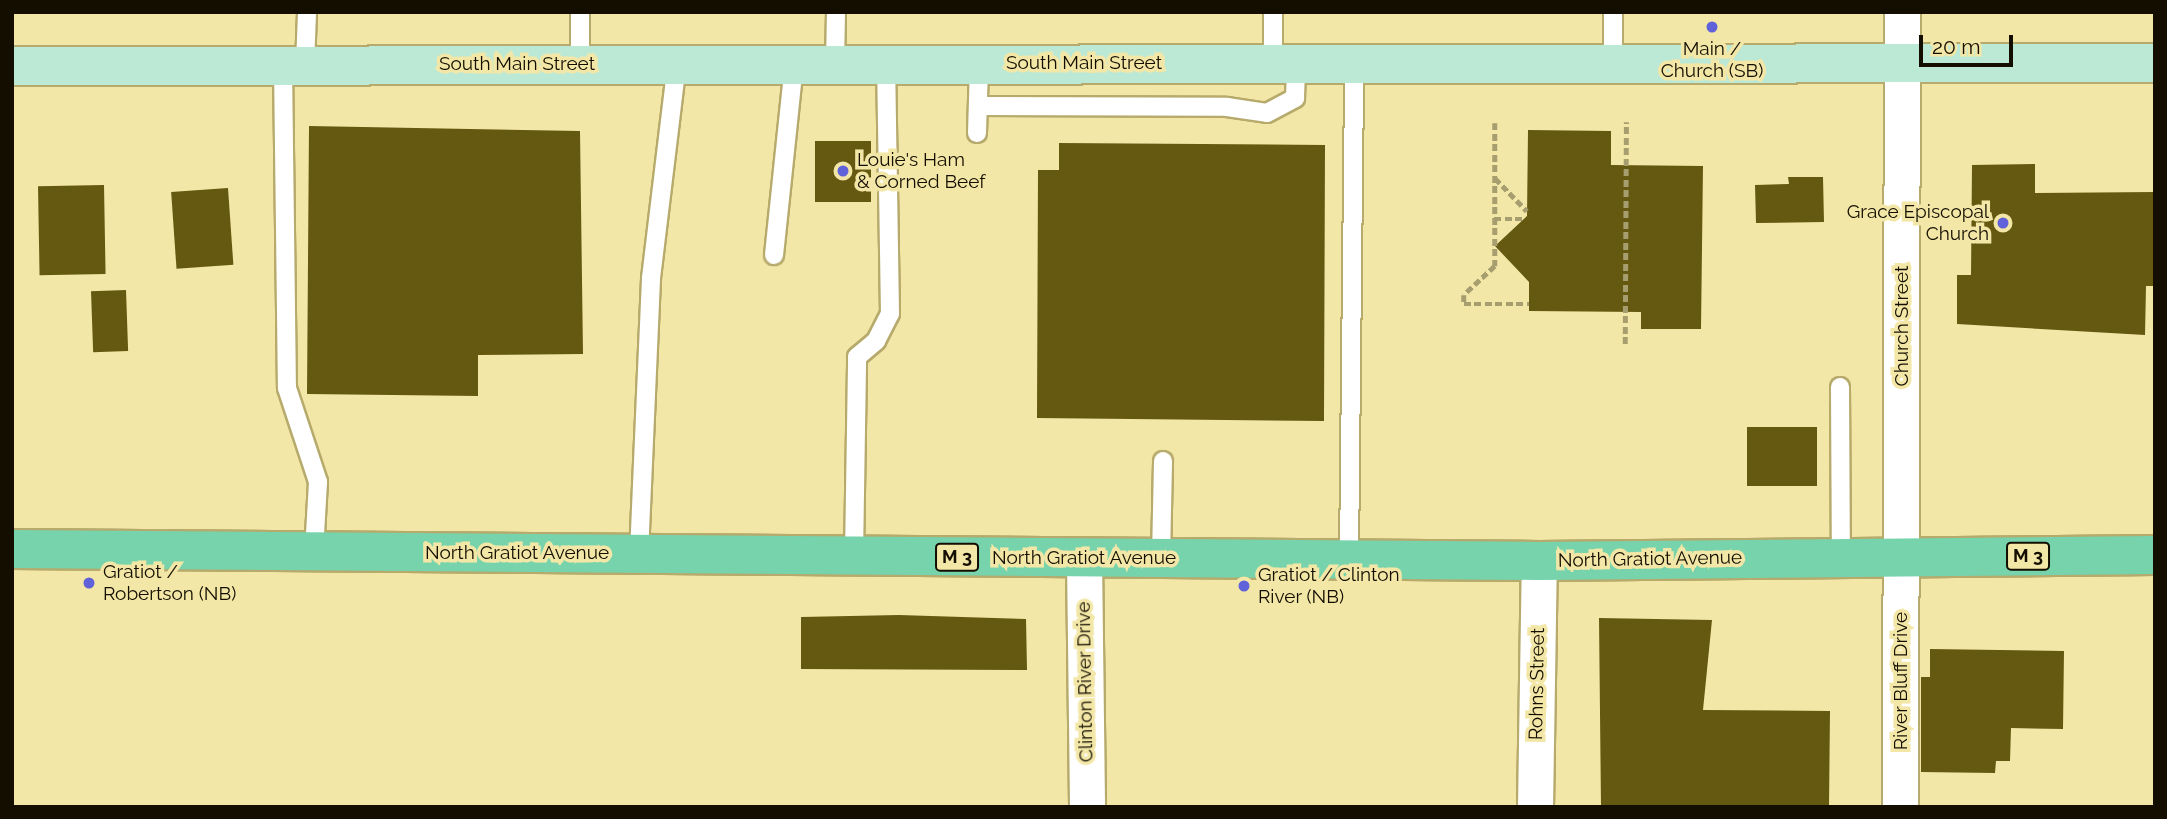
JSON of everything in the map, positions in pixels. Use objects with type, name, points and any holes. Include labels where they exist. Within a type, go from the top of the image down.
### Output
[{"type":"main road","name":"North Gratiot Avenue","points":[[12,549],[1539,561],[2155,555]]},
{"type":"street","name":"Church Street","points":[[1902,12],[1902,556]]},
{"type":"street","name":"South Main Street","points":[[12,65],[2155,63]]},
{"type":"street","name":"River Bluff Drive","points":[[1900,807],[1902,556]]},
{"type":"street","name":"Clinton River Drive","points":[[1084,558],[1087,807]]},
{"type":"street","name":"Rohns Street","points":[[1535,807],[1539,561]]},
{"type":"lane","points":[[307,12],[294,65],[287,388],[318,482],[314,552]]},
{"type":"lane","points":[[580,12],[580,64]]},
{"type":"lane","points":[[835,64],[836,12]]},
{"type":"lane","points":[[978,106],[1227,107],[1267,113],[1295,98],[1273,12]]},
{"type":"lane","points":[[1613,62],[1614,12]]},
{"type":"lane","points":[[1349,559],[1354,62]]},
{"type":"lane","points":[[639,554],[651,278],[677,64]]},
{"type":"lane","points":[[774,255],[794,64]]},
{"type":"lane","points":[[854,556],[857,357],[876,341],[890,314],[886,64]]},
{"type":"lane","points":[[977,133],[979,64]]},
{"type":"lane","points":[[1840,387],[1841,557]]},
{"type":"lane","points":[[1161,558],[1163,461]]},
{"type":"path","points":[[1625,344],[1626,122]]},
{"type":"path","points":[[1494,123],[1494,266],[1464,295],[1464,304],[1529,304]]},
{"type":"path","points":[[1494,177],[1527,211]]},
{"type":"path","points":[[1494,219],[1523,219],[1521,205]]},
{"type":"building","points":[[309,126],[580,131],[583,354],[478,355],[478,396],[307,394]]},
{"type":"building","points":[[1528,130],[1611,131],[1611,165],[1703,166],[1701,329],[1641,329],[1641,312],[1529,311],[1529,282],[1495,246],[1527,216]]},
{"type":"building","name":"Louie's Ham & Corned Beef","points":[[815,141],[871,141],[871,202],[815,202]]},
{"type":"building","points":[[1059,143],[1325,145],[1324,421],[1037,418],[1038,170],[1059,170]]},
{"type":"building","points":[[2035,164],[2035,193],[2155,192],[2155,286],[2146,286],[2145,335],[1957,324],[1957,275],[1971,275],[1972,165]]},
{"type":"building","points":[[1788,177],[1823,177],[1824,222],[1756,223],[1755,185],[1789,184]]},
{"type":"building","points":[[104,185],[106,274],[40,275],[38,186]]},
{"type":"building","points":[[228,188],[233,265],[177,269],[171,192]]},
{"type":"building","points":[[126,290],[128,351],[93,352],[91,291]]},
{"type":"building","points":[[1747,427],[1817,427],[1817,486],[1747,486]]},
{"type":"building","points":[[899,615],[1026,619],[1027,670],[801,669],[801,617]]},
{"type":"building","points":[[1599,618],[1712,620],[1703,710],[1830,711],[1829,807],[1601,807]]},
{"type":"building","points":[[1930,649],[2064,651],[2063,729],[2011,728],[2010,761],[1996,761],[1995,773],[1921,772],[1921,677],[1930,677]]},
{"type":"place","name":"Main / Church (SB)","points":[[1712,27]]},
{"type":"place","name":"Louie's Ham & Corned Beef","points":[[843,171]]},
{"type":"place","name":"Grace Episcopal Church","points":[[2003,223]]},
{"type":"place","name":"Gratiot / Robertson (NB)","points":[[89,583]]},
{"type":"place","name":"Gratiot / Clinton River (NB)","points":[[1244,586]]}]
